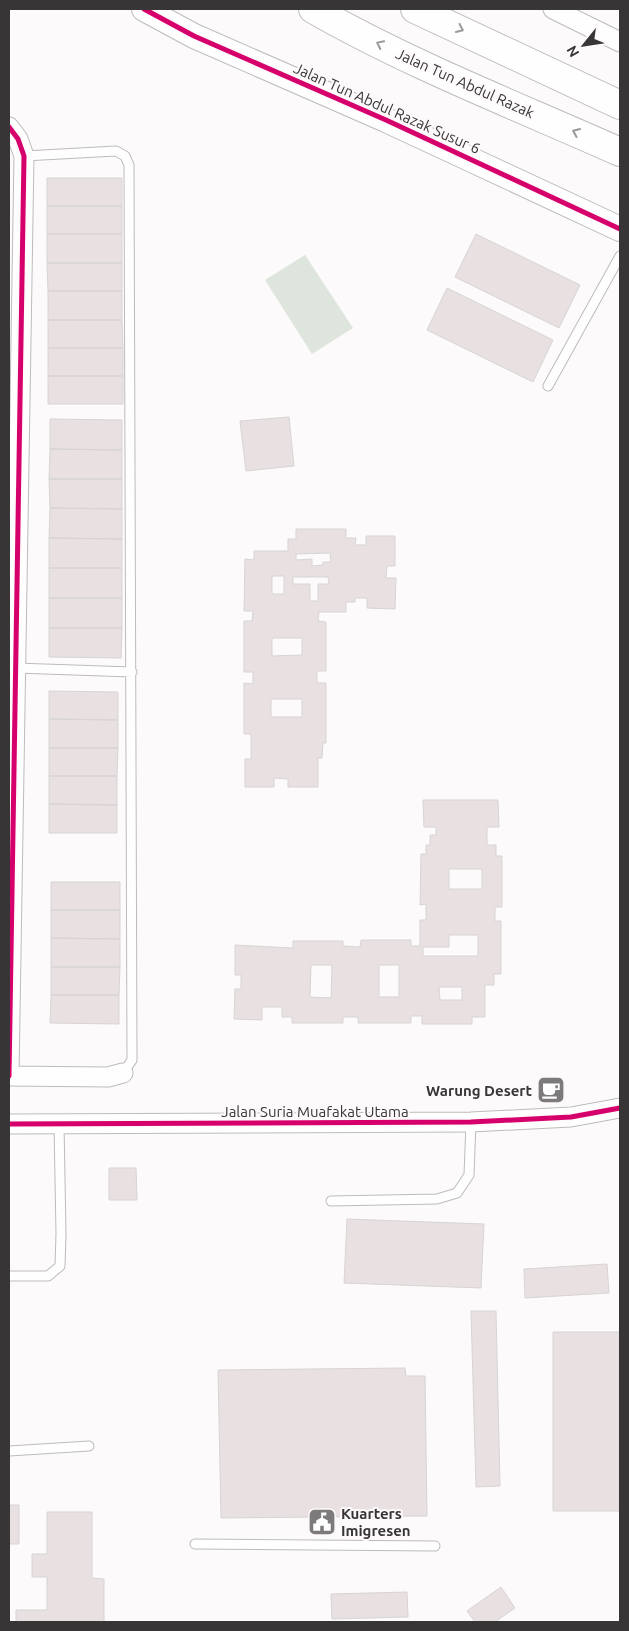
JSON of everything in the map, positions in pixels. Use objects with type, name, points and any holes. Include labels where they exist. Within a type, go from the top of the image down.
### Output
[{"type":"highway","name":"Jalan Tun Abdul Razak","points":[[313,9],[428,67],[620,152]]},
{"type":"highway","points":[[415,9],[620,105]]},
{"type":"street","name":"Jalan Tun Abdul Razak Susur 6","points":[[144,9],[194,36],[386,120],[620,229]]},
{"type":"street","points":[[553,9],[620,42]]},
{"type":"street","points":[[9,127],[18,139],[24,156],[12,668],[9,1076],[108,1077],[123,1073]]},
{"type":"street","name":"Jalan Suria Muafakat Utama","points":[[9,1124],[471,1122],[571,1117],[620,1108]]},
{"type":"lane","points":[[24,156],[116,151],[125,156],[129,165],[132,1060],[123,1073]]},
{"type":"lane","points":[[548,386],[620,256]]},
{"type":"lane","points":[[12,668],[132,672]]},
{"type":"lane","points":[[331,1201],[437,1199],[457,1193],[469,1175],[471,1122]]},
{"type":"lane","points":[[9,1276],[48,1276],[60,1266],[62,1234],[59,1124]]},
{"type":"lane","points":[[9,1451],[89,1446]]},
{"type":"lane","points":[[195,1544],[435,1546]]},
{"type":"shaded area","points":[[305,255],[353,328],[312,354],[265,280]]},
{"type":"building","points":[[47,178],[122,178],[122,206],[47,206]]},
{"type":"building","points":[[47,206],[122,206],[122,234],[47,234]]},
{"type":"building","points":[[47,234],[122,234],[122,263],[47,263]]},
{"type":"building","points":[[476,234],[580,285],[559,328],[455,277]]},
{"type":"building","points":[[47,263],[122,263],[122,291],[48,291]]},
{"type":"building","points":[[447,288],[553,340],[533,382],[427,330]]},
{"type":"building","points":[[48,291],[122,291],[122,320],[48,320]]},
{"type":"building","points":[[48,320],[122,320],[123,348],[48,348]]},
{"type":"building","points":[[48,348],[123,348],[123,376],[48,376]]},
{"type":"building","points":[[48,376],[123,376],[123,404],[48,404]]},
{"type":"building","points":[[289,417],[294,466],[246,471],[240,421]]},
{"type":"building","points":[[50,419],[122,420],[122,450],[50,449]]},
{"type":"building","points":[[50,449],[122,450],[122,479],[49,479]]},
{"type":"building","points":[[49,479],[122,479],[122,509],[50,508]]},
{"type":"building","points":[[50,508],[122,509],[122,539],[49,538]]},
{"type":"building","points":[[296,529],[346,529],[346,538],[356,538],[355,545],[366,545],[366,536],[395,536],[395,566],[387,566],[386,578],[396,578],[395,609],[367,608],[367,598],[355,598],[355,602],[346,602],[346,612],[319,612],[318,621],[326,622],[326,671],[317,671],[317,683],[326,683],[326,743],[323,743],[322,758],[318,758],[318,787],[288,787],[288,779],[274,778],[274,787],[245,787],[245,759],[251,759],[251,734],[244,734],[244,683],[253,684],[253,672],[244,672],[244,621],[252,621],[253,611],[244,611],[245,559],[254,560],[254,551],[288,551],[288,539],[296,539]],"holes":[[[330,553],[331,562],[323,562],[323,565],[312,566],[312,559],[296,560],[296,554]],[[272,576],[284,576],[284,594],[272,594]],[[293,577],[328,577],[329,584],[318,584],[318,601],[310,601],[310,584],[293,584]],[[272,638],[302,638],[302,655],[272,656]],[[271,699],[302,699],[302,717],[271,717]]]},
{"type":"building","points":[[49,538],[122,539],[122,568],[49,568]]},
{"type":"building","points":[[49,568],[122,568],[122,598],[49,598]]},
{"type":"building","points":[[49,598],[122,598],[122,628],[49,628]]},
{"type":"building","points":[[49,628],[122,628],[121,658],[49,657]]},
{"type":"building","points":[[49,691],[118,692],[118,720],[49,719]]},
{"type":"building","points":[[49,719],[118,720],[118,748],[49,748]]},
{"type":"building","points":[[49,748],[118,748],[117,776],[49,776]]},
{"type":"building","points":[[49,776],[117,776],[117,805],[49,804]]},
{"type":"building","points":[[423,800],[498,800],[499,827],[487,827],[487,845],[496,845],[496,856],[502,856],[502,907],[495,907],[495,921],[501,921],[501,974],[494,974],[494,985],[485,985],[485,1017],[472,1017],[472,1024],[422,1024],[422,1016],[411,1016],[411,1023],[358,1023],[358,1017],[343,1017],[343,1023],[292,1023],[292,1017],[282,1017],[282,1007],[262,1007],[262,1020],[234,1019],[235,989],[241,989],[241,975],[235,975],[235,945],[293,948],[293,941],[343,941],[343,946],[360,947],[361,940],[411,940],[411,946],[420,946],[420,920],[426,920],[426,904],[420,905],[421,854],[426,854],[426,845],[430,845],[430,835],[436,835],[436,827],[424,827]],"holes":[[[449,869],[482,869],[482,889],[449,889]],[[449,935],[478,935],[478,956],[423,956],[423,947],[449,947]],[[311,965],[332,965],[331,998],[310,997]],[[379,965],[399,965],[399,997],[379,997]],[[439,987],[462,987],[462,1000],[440,1000]]]},
{"type":"building","points":[[49,804],[117,805],[117,833],[49,833]]},
{"type":"building","points":[[51,882],[120,882],[120,910],[51,910]]},
{"type":"building","points":[[51,910],[120,910],[120,939],[51,938]]},
{"type":"building","points":[[51,938],[120,939],[120,967],[51,967]]},
{"type":"building","points":[[51,967],[120,967],[119,995],[51,995]]},
{"type":"building","points":[[51,995],[119,995],[119,1024],[50,1023]]},
{"type":"building","points":[[109,1168],[136,1168],[137,1200],[109,1200]]},
{"type":"building","points":[[347,1219],[484,1224],[481,1288],[344,1283]]},
{"type":"building","points":[[607,1264],[609,1293],[525,1298],[524,1269]]},
{"type":"building","points":[[471,1311],[496,1311],[500,1486],[476,1487]]},
{"type":"building","points":[[553,1332],[620,1332],[620,1511],[553,1511]]},
{"type":"building","points":[[405,1368],[406,1376],[425,1376],[427,1516],[221,1518],[218,1370]]},
{"type":"building","points":[[9,1505],[19,1505],[19,1544],[9,1544]]},
{"type":"building","points":[[47,1512],[92,1512],[92,1578],[104,1579],[104,1622],[16,1622],[16,1610],[47,1610],[47,1577],[32,1577],[32,1554],[47,1554]]},
{"type":"building","points":[[501,1587],[515,1608],[495,1622],[475,1622],[467,1611]]},
{"type":"building","points":[[407,1592],[408,1617],[332,1619],[331,1594]]},
{"type":"cycle path","points":[[144,9],[194,36],[386,120],[620,229]]},
{"type":"cycle path","points":[[9,127],[18,139],[24,156],[9,1076]]},
{"type":"cycle path","points":[[9,1124],[471,1122],[571,1117],[620,1108]]},
{"type":"place","name":"Warung Desert","points":[[551,1090]]},
{"type":"place","name":"Kuarters Imigresen","points":[[322,1522]]}]
